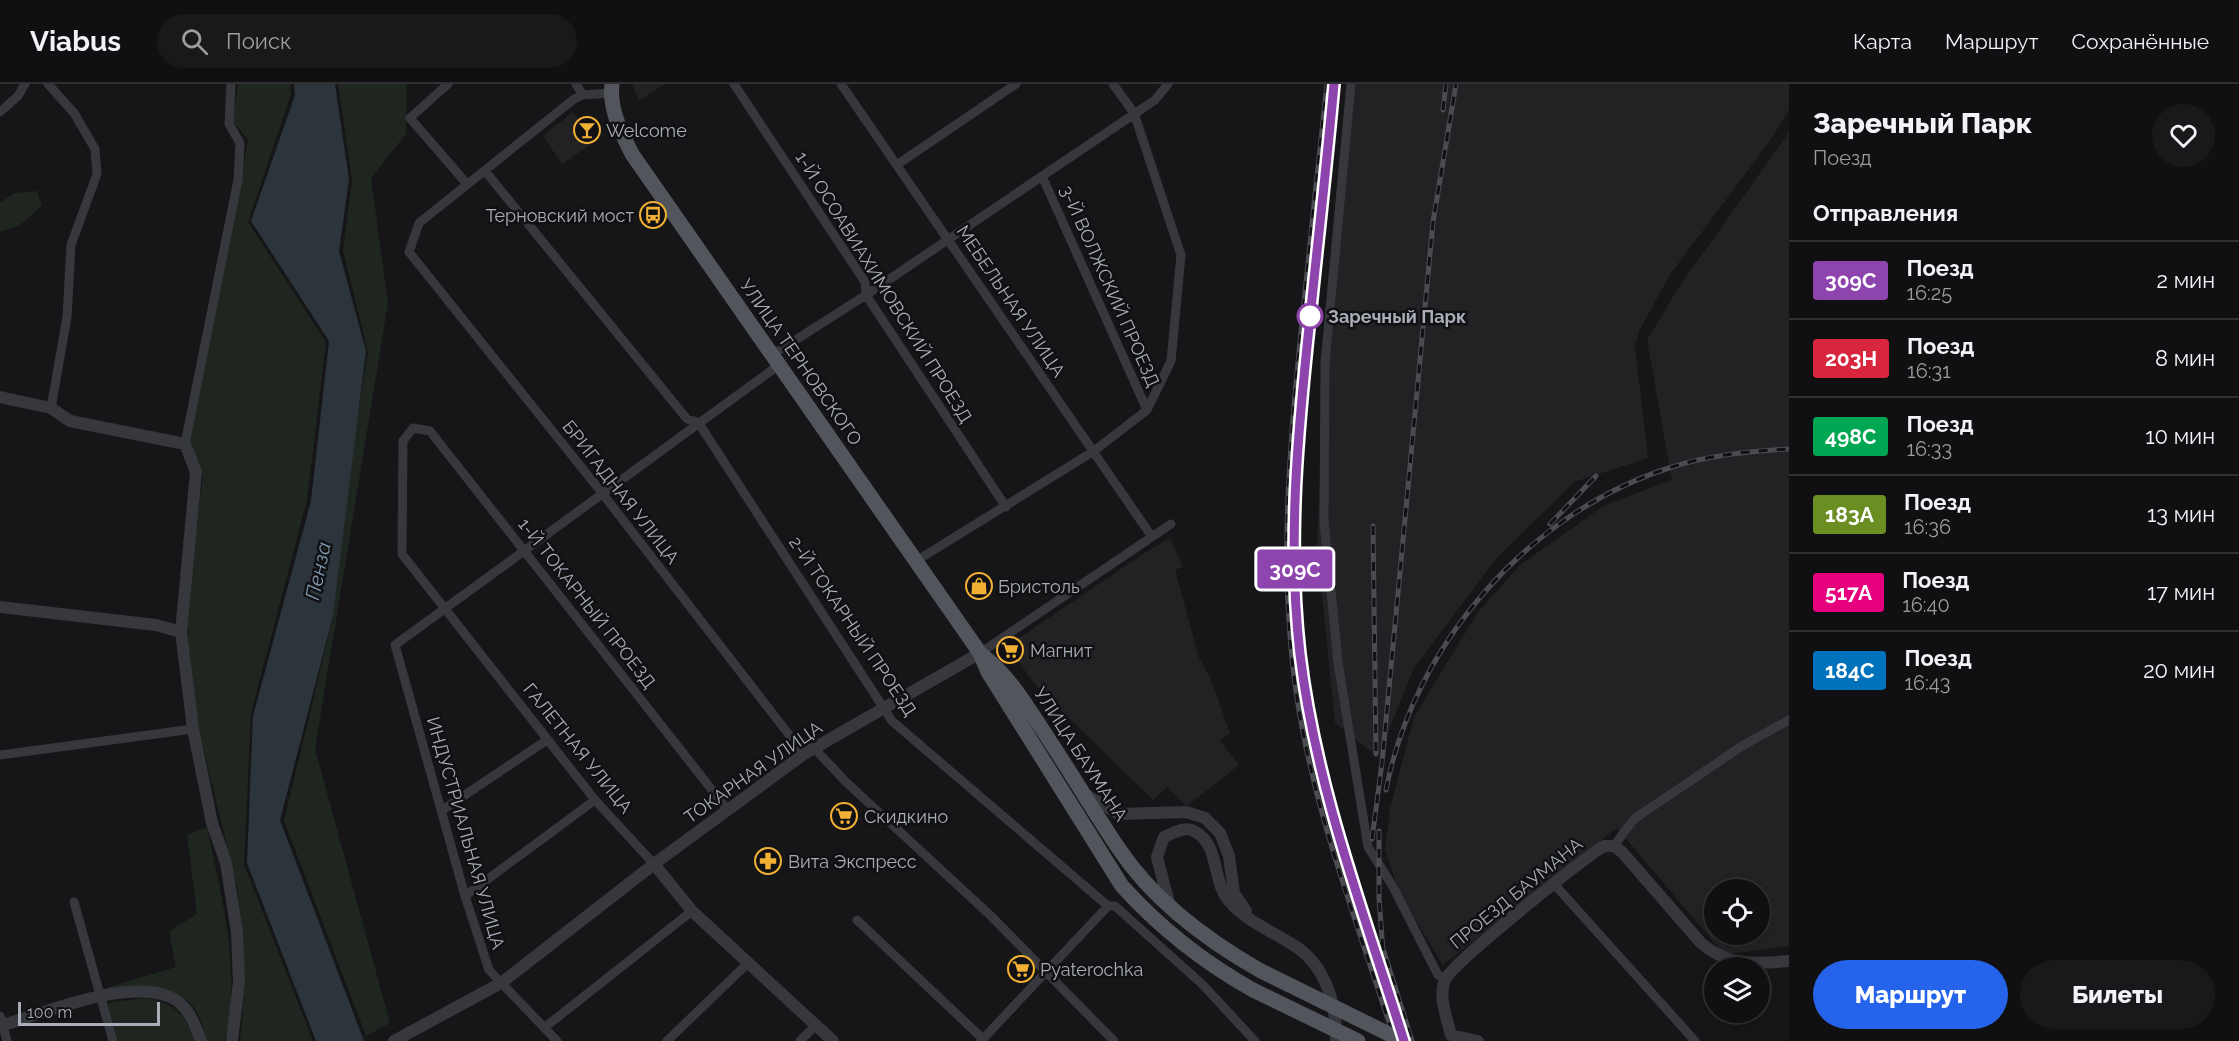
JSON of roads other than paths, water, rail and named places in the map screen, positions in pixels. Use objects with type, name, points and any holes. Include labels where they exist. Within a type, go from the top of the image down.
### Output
[{"type":"main road","name":"УЛИЦА ТЕРНОВСКОГО","points":[[612,88],[618,127],[632,154],[980,653]]},
{"type":"main road","name":"УЛИЦА БАУМАНА","points":[[980,653],[996,666],[1014,687],[1121,851],[1170,907],[1228,951],[1261,971],[1403,1041]]},
{"type":"main road","name":"УЛИЦА БАУМАНА","points":[[980,653],[997,688],[1122,886],[1149,916],[1217,970],[1358,1041]]},
{"type":"street","points":[[0,112],[18,96],[25,84]]},
{"type":"street","points":[[231,84],[229,124],[240,143],[238,180],[185,444],[196,472],[181,632],[193,729],[212,823],[226,863],[237,932],[239,982],[232,1041]]},
{"type":"street","points":[[448,84],[410,118],[467,184],[574,99],[612,88]]},
{"type":"street","points":[[576,84],[583,95]]},
{"type":"street","name":"1-Й ОСОАВИАХИМОВСКИЙ ПРОЕЗД","points":[[734,84],[865,282],[866,296],[1006,507]]},
{"type":"street","points":[[843,87],[854,84]]},
{"type":"street","points":[[898,164],[1016,84]]},
{"type":"street","points":[[916,561],[1094,451],[1147,410],[1171,361],[1181,255],[1134,113],[1113,84]]},
{"type":"street","points":[[445,609],[524,548],[698,422],[775,360],[1155,100],[1168,84]]},
{"type":"street","points":[[1351,84],[1325,363],[1324,522],[1338,662],[1368,847],[1392,885],[1438,975],[1445,979],[1442,994],[1451,1038],[1479,1041]]},
{"type":"street","points":[[49,85],[74,113],[95,148],[97,174],[71,244],[67,317],[51,408]]},
{"type":"street","name":"МЕБЕЛЬНАЯ УЛИЦА","points":[[843,87],[950,239],[1152,537]]},
{"type":"street","name":"2-Й ТОКАРНЫЙ ПРОЕЗД","points":[[485,171],[687,419],[698,422],[892,721],[1108,906],[1115,906],[1202,984],[1255,1041]]},
{"type":"street","name":"3-Й ВОЛЖСКИЙ ПРОЕЗД","points":[[1042,176],[1147,410]]},
{"type":"street","name":"БРИГАДНАЯ УЛИЦА","points":[[467,184],[419,223],[409,252],[809,751],[991,916],[1114,1041]]},
{"type":"street","points":[[0,397],[51,408],[70,420],[185,444]]},
{"type":"street","name":"1-Й ТОКАРНЫЙ ПРОЕЗД","points":[[413,429],[430,431],[727,809]]},
{"type":"street","name":"ГАЛЕТНАЯ УЛИЦА","points":[[413,429],[403,441],[402,554],[595,801],[654,864],[692,911],[833,1041]]},
{"type":"street","name":"ТОКАРНАЯ УЛИЦА","points":[[394,1041],[501,983],[727,809],[809,751],[980,653],[1171,524]]},
{"type":"street","points":[[0,607],[156,625],[181,632]]},
{"type":"street","name":"ИНДУСТРИАЛЬНАЯ УЛИЦА","points":[[445,609],[395,645],[465,896],[489,970],[557,1041]]},
{"type":"street","name":"ПРОЕЗД БАУМАНА","points":[[1445,979],[1469,953],[1594,852],[1604,846],[1614,846],[1634,819],[1742,746],[1789,720]]},
{"type":"street","points":[[0,755],[193,729]]},
{"type":"street","points":[[441,811],[547,740]]},
{"type":"street","points":[[1086,795],[1119,814],[1186,812],[1205,818],[1220,833],[1230,856],[1234,893],[1251,920]]},
{"type":"street","points":[[465,896],[595,801]]},
{"type":"street","points":[[1170,907],[1157,857],[1164,837],[1184,828],[1194,831],[1207,842],[1213,853],[1220,889],[1230,902],[1251,920],[1299,948],[1318,967],[1330,992],[1337,1025],[1336,1041]]},
{"type":"street","points":[[1614,846],[1623,852],[1701,943],[1715,955],[1732,962],[1789,961]]},
{"type":"street","points":[[1556,885],[1695,1041]]},
{"type":"street","points":[[74,902],[113,1041]]},
{"type":"street","points":[[857,920],[982,1040],[1108,906]]},
{"type":"street","points":[[544,1028],[692,911]]},
{"type":"street","points":[[667,1041],[748,963]]},
{"type":"street","points":[[7,1041],[1,1023],[101,997],[145,990],[172,997],[191,1015],[201,1041]]},
{"type":"street","points":[[800,1041],[816,1025]]},
{"type":"water","name":"Пенза","points":[[294,84],[335,84],[349,179],[339,251],[366,351],[333,616],[280,820],[364,1041],[316,1041],[247,863],[253,716],[311,501],[329,341],[251,221],[295,95]]},
{"type":"railway","points":[[1327,84],[1297,369],[1290,463],[1287,557],[1291,651],[1305,742],[1326,829],[1395,1041]]},
{"type":"railway","points":[[1443,110],[1446,84]]},
{"type":"railway","points":[[1372,839],[1382,763],[1433,222],[1456,84]]},
{"type":"railway","points":[[1386,790],[1401,736],[1423,684],[1451,635],[1486,590],[1526,550],[1571,516],[1620,488],[1672,467],[1730,454],[1789,449]]},
{"type":"railway","points":[[1550,524],[1596,476]]},
{"type":"railway","points":[[1373,526],[1376,754]]},
{"type":"railway","points":[[1379,831],[1379,898],[1383,951]]},
{"type":"railway","points":[[1381,942],[1412,1041]]},
{"type":"train","name":"309С","points":[[1334,84],[1297,440],[1294,497],[1296,610],[1306,696],[1326,793],[1404,1041]]},
{"type":"place","name":"Welcome","points":[[587,130]]},
{"type":"place","name":"Терновский мост","points":[[653,215]]},
{"type":"place","name":"Заречный Парк","points":[[1310,316]]},
{"type":"place","name":"Бристоль","points":[[979,586]]},
{"type":"place","name":"Магнит","points":[[1010,650]]},
{"type":"place","name":"Скидкино","points":[[844,816]]},
{"type":"place","name":"Вита Экспресс","points":[[768,861]]},
{"type":"place","name":"Pyaterochka","points":[[1021,969]]}]
